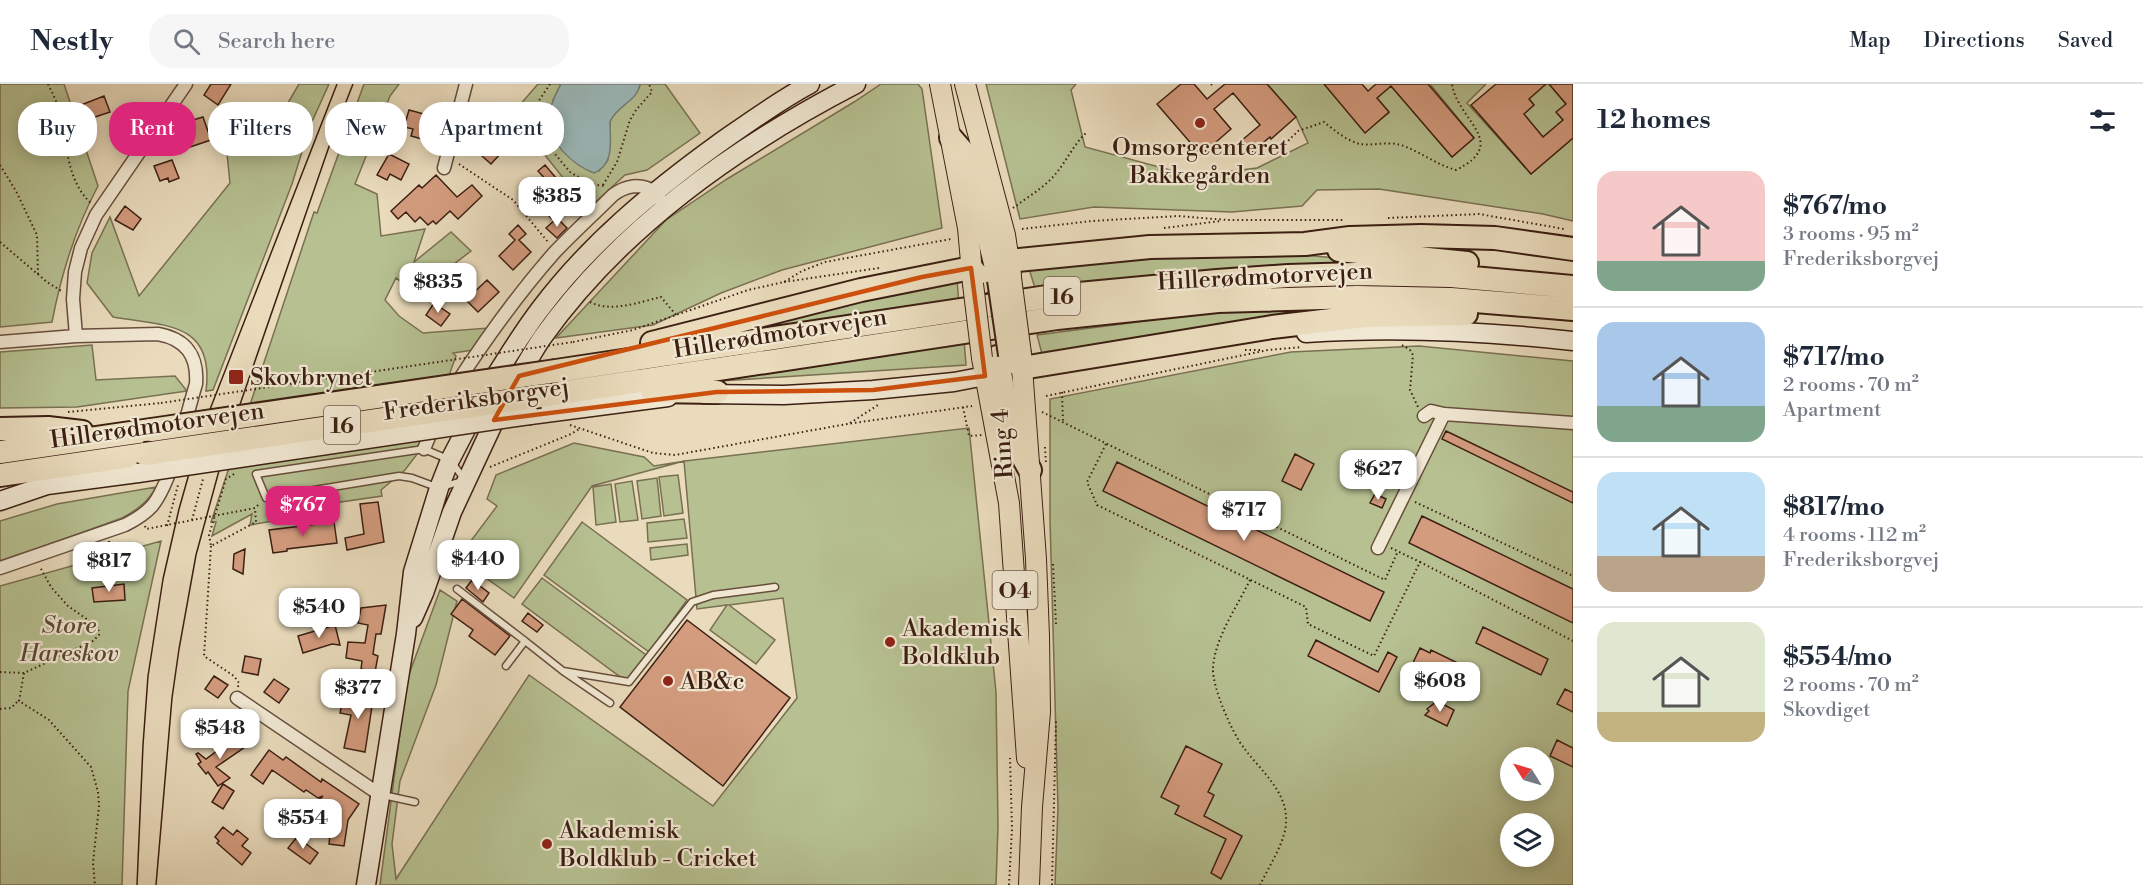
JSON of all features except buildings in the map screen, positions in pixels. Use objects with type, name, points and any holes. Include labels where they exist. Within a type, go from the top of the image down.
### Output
[{"type":"highway","points":[[951,138],[970,160],[992,273],[987,291],[1003,363],[1012,437],[1030,470]]},
{"type":"highway","points":[[556,370],[861,290],[992,273],[1150,247],[1305,244],[1350,238],[1421,236],[1495,238],[1573,249]]},
{"type":"highway","points":[[1305,244],[1348,251],[1573,276]]},
{"type":"highway","name":"Hillerødmotorvejen","points":[[0,452],[1047,297],[1216,281],[1368,274],[1451,276],[1571,301]]},
{"type":"highway","name":"Hillerødmotorvejen","points":[[0,476],[141,463],[535,406],[584,390],[1057,318],[1218,301],[1357,297],[1571,301]]},
{"type":"highway","points":[[1003,363],[1111,352],[1272,327],[1365,316],[1517,314],[1571,301]]},
{"type":"highway","points":[[584,390],[717,392]]},
{"type":"highway","points":[[0,429],[48,428],[116,435]]},
{"type":"main road","points":[[940,84],[951,138]]},
{"type":"main road","points":[[965,84],[1000,216],[992,273]]},
{"type":"main road","name":"Ring 4","points":[[1003,363],[1022,711],[1032,807]]},
{"type":"main road","name":"Ring 4","points":[[1029,885],[1032,807],[1040,712],[1036,560],[1030,470]]},
{"type":"street","points":[[76,336],[73,299],[75,272],[81,248],[92,223],[186,84]]},
{"type":"street","points":[[461,102],[466,84]]},
{"type":"street","points":[[366,885],[406,634],[413,572],[450,460],[486,391],[515,343],[542,306],[595,246],[655,192],[751,121],[810,84]]},
{"type":"street","points":[[406,634],[424,593],[452,512],[474,460],[505,399],[532,355],[578,294],[613,256],[665,208],[751,145],[856,84]]},
{"type":"street","points":[[444,168],[447,156]]},
{"type":"street","points":[[424,449],[446,401],[482,344],[508,308],[556,251],[622,188],[638,186],[655,192],[665,208]]},
{"type":"street","points":[[1238,333],[1278,335],[1360,329],[1452,330],[1573,341]]},
{"type":"street","points":[[0,342],[76,336],[158,334],[177,340],[192,354],[197,372],[196,384],[167,480],[151,507],[125,525],[0,568]]},
{"type":"street","name":"Frederiksborgvej","points":[[535,406],[717,392],[784,395],[873,390],[954,382],[1003,363]]},
{"type":"street","points":[[1424,416],[1431,411],[1444,414],[1573,423]]},
{"type":"street","points":[[1379,545],[1444,414]]},
{"type":"street","points":[[0,501],[47,485],[141,463]]},
{"type":"street","points":[[237,698],[379,794]]},
{"type":"lane","points":[[424,449],[450,460],[465,480],[439,488],[412,478],[399,476],[266,498],[256,474],[424,449]]},
{"type":"lane","points":[[563,671],[630,682],[692,602],[713,595],[775,587]]},
{"type":"lane","points":[[457,589],[563,671],[610,703]]},
{"type":"lane","points":[[506,666],[525,641]]},
{"type":"lane","points":[[379,794],[414,802]]},
{"type":"path","points":[[48,84],[58,107],[74,180],[81,194],[100,211]]},
{"type":"path","points":[[550,84],[530,114],[530,124],[570,172],[590,184],[603,185],[617,162],[630,120],[652,92],[649,84]]},
{"type":"path","points":[[1211,84],[1214,87]]},
{"type":"path","points":[[1272,148],[1286,143],[1298,131],[1324,122],[1358,144],[1399,144],[1456,170],[1469,164],[1480,150],[1482,141],[1460,107],[1452,84]]},
{"type":"path","points":[[1000,216],[1051,179],[1076,142],[1086,133]]},
{"type":"path","points":[[451,156],[459,164],[513,200],[556,251]]},
{"type":"path","points":[[0,165],[16,191],[37,235],[38,274]]},
{"type":"path","points":[[1387,219],[1479,214],[1573,231]]},
{"type":"path","points":[[1022,229],[1092,221],[1178,216],[1227,220],[1353,220]]},
{"type":"path","points":[[784,282],[802,271],[825,262],[951,239]]},
{"type":"path","points":[[0,242],[38,274],[73,299]]},
{"type":"path","points":[[59,412],[160,403],[573,342],[633,330],[748,290],[784,282],[889,266]]},
{"type":"path","points":[[578,294],[594,304],[610,306],[661,297],[676,315]]},
{"type":"path","points":[[1406,341],[1394,341],[1410,350],[1413,355],[1410,390]]},
{"type":"path","points":[[1046,396],[1268,350],[1302,347]]},
{"type":"path","points":[[1062,392],[1063,422]]},
{"type":"path","points":[[847,424],[879,405]]},
{"type":"path","points":[[563,423],[653,453],[675,455],[847,424],[972,406]]},
{"type":"path","points":[[963,407],[969,436],[983,435]]},
{"type":"path","points":[[1042,412],[1385,580],[1398,551]]},
{"type":"path","points":[[474,460],[491,468],[580,428]]},
{"type":"path","points":[[1106,444],[1088,482],[1097,505],[1306,607],[1308,624],[1374,656],[1420,562]]},
{"type":"path","points":[[236,474],[226,479],[209,535],[211,546],[204,656],[234,676],[239,683],[237,698]]},
{"type":"path","points":[[167,480],[179,484],[167,526]]},
{"type":"path","points":[[1405,496],[1573,576]]},
{"type":"path","points":[[146,529],[255,507],[256,522],[211,546]]},
{"type":"path","points":[[1379,545],[1398,551],[1573,641]]},
{"type":"path","points":[[111,549],[115,583]]},
{"type":"path","points":[[0,672],[24,673],[93,641],[100,631],[92,621],[68,606],[51,587],[40,568],[37,556]]},
{"type":"path","points":[[1250,580],[1219,642],[1212,671],[1218,696],[1242,746],[1275,787],[1286,814],[1287,824],[1279,846],[1260,885]]},
{"type":"path","points":[[0,710],[11,708],[19,700],[24,673]]},
{"type":"path","points":[[19,700],[49,720],[91,767],[98,792],[99,806],[93,863],[95,885]]},
{"type":"highlighted area","points":[[971,268],[985,376],[873,390],[717,392],[494,420],[519,376],[922,277]]},
{"type":"green space","points":[[0,84],[64,84],[70,102],[18,102],[18,156],[88,156],[98,186],[82,219],[70,252],[52,322],[0,327]]},
{"type":"green space","points":[[299,84],[329,84],[313,119],[313,102],[288,102]]},
{"type":"green space","points":[[364,84],[399,84],[388,102],[357,102]]},
{"type":"green space","points":[[538,84],[561,84],[553,100],[554,102],[522,102]]},
{"type":"green space","points":[[640,84],[665,84],[700,133],[647,170],[625,175],[588,209],[546,156],[564,156],[564,117],[599,171],[608,160],[612,116],[639,88]]},
{"type":"green space","points":[[881,84],[918,84],[922,89],[942,228],[782,270],[721,293],[653,325],[556,338],[666,220],[727,179]]},
{"type":"green space","points":[[986,84],[1076,84],[1071,90],[1085,147],[1192,176],[1257,168],[1308,143],[1296,117],[1267,84],[1324,84],[1365,132],[1389,113],[1377,98],[1391,86],[1452,157],[1474,138],[1430,84],[1486,84],[1467,103],[1531,174],[1573,138],[1573,221],[1543,214],[1379,189],[1317,190],[1302,206],[1232,212],[1094,207],[1020,219]]},
{"type":"green space","points":[[1549,84],[1566,104],[1557,112],[1563,120],[1543,137],[1522,115],[1534,105],[1520,88]]},
{"type":"green space","points":[[227,156],[301,156],[213,390],[206,391],[207,368],[202,351],[194,339],[182,331],[167,326],[113,317],[87,283],[92,253],[110,217],[139,296],[230,183]]},
{"type":"green space","points":[[338,156],[366,156],[355,184],[377,194],[381,236],[425,229],[414,262],[451,232],[471,251],[416,293],[396,278],[385,300],[399,316],[423,333],[488,328],[473,350],[453,353],[456,356],[424,445],[405,470],[381,490],[382,496],[313,506],[314,514],[250,525],[252,514],[212,536],[216,522],[211,522],[314,212],[317,213]]},
{"type":"green space","points":[[1192,252],[1302,255],[1468,269],[1300,269],[1091,281],[1035,288],[1029,269]]},
{"type":"green space","points":[[957,279],[959,305],[682,342]]},
{"type":"green space","points":[[1343,303],[1454,308],[1042,354],[1037,335],[1199,314]]},
{"type":"green space","points":[[964,340],[966,365],[720,381]]},
{"type":"green space","points":[[92,345],[96,380],[175,376],[187,391],[77,407],[0,408],[0,352]]},
{"type":"green space","points":[[1419,346],[1573,361],[1573,885],[1055,885],[1058,808],[1050,520],[1050,399],[1291,352]]},
{"type":"green space","name":"Akademisk Boldklub","points":[[969,428],[996,692],[998,826],[996,885],[380,885],[407,680],[440,590],[457,601],[436,685],[400,781],[392,844],[396,879],[529,675],[713,806],[797,698],[783,598],[729,605],[775,640],[756,664],[710,630],[727,605],[697,609],[684,461]]},
{"type":"green space","points":[[574,443],[644,457],[654,466],[683,461],[592,486],[514,598],[458,558],[497,506],[487,499],[496,475]]},
{"type":"green space","points":[[678,475],[683,513],[664,516],[659,477]]},
{"type":"green space","points":[[657,478],[661,516],[642,519],[637,481]]},
{"type":"green space","points":[[632,481],[638,520],[620,522],[615,484]]},
{"type":"green space","points":[[611,484],[616,522],[596,525],[593,487]]},
{"type":"green space","points":[[156,487],[142,505],[122,518],[0,562],[0,521],[57,504]]},
{"type":"green space","points":[[684,519],[687,538],[648,542],[647,523]]},
{"type":"green space","points":[[582,522],[687,600],[649,652],[544,575]]},
{"type":"green space","name":"Store Hareskov","points":[[161,541],[128,691],[122,885],[0,885],[0,586]]},
{"type":"green space","points":[[687,544],[688,555],[651,560],[650,548]]},
{"type":"green space","points":[[542,578],[646,655],[628,679],[619,676],[522,604]]},
{"type":"water","points":[[561,84],[640,84],[635,95],[613,116],[610,122],[608,158],[601,169],[594,173],[564,153],[564,102],[553,102]]},
{"type":"tram line","points":[[137,885],[148,676],[163,579],[179,509],[200,435],[337,84]]},
{"type":"tram line","points":[[156,885],[172,698],[196,555],[226,445],[333,135],[353,84]]},
{"type":"place","name":"Omsorgcenteret Bakkegården","points":[[1200,123]]},
{"type":"place","name":"Skovbrynet","points":[[236,377]]},
{"type":"place","name":"Akademisk Boldklub","points":[[890,642]]},
{"type":"place","name":"AB&c","points":[[668,681]]},
{"type":"place","name":"Akademisk Boldklub - Cricket","points":[[547,844]]}]
